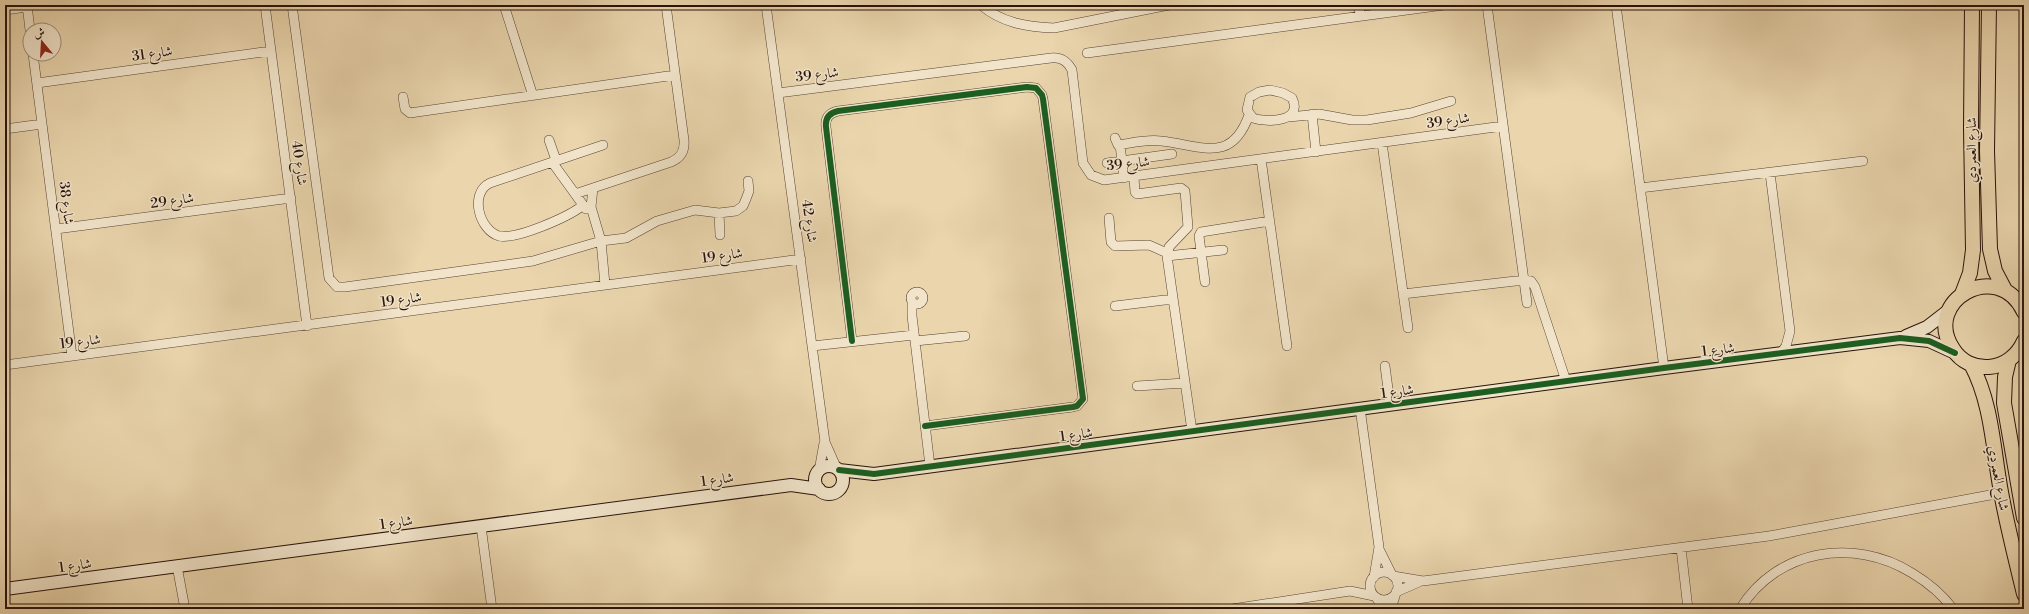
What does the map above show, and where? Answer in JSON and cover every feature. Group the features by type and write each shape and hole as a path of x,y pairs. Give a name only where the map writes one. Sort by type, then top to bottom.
{"main road":[{"name":"شارع العمردي","path":"1962,294 1970,273 1973,250 1971,128 1972,5"},
{"name":"شارع العمردي","path":"1989,5 1987,151 1990,249 1995,271 2015,296 2024,312"},
{"path":"2015,296 1996,287 1978,286 1962,294 1949,310 1946,321 1946,332 1949,344 1955,353 1972,364 1991,367 2009,360 2016,354 2024,341"},
{"name":"شارع العمردي","path":"2009,360 2004,381 2004,403 2024,518"},
{"name":"شارع العمردي","path":"1972,364 1986,401 2001,493 2024,594"}],"street":[{"name":"شارع 40","path":"265,5 307,326"},
{"path":"292,5 328,274 334,285 345,287 533,261 601,241 626,238 657,221 695,210 719,213 736,212 742,208 749,191 748,181"},
{"path":"504,5 533,96"},
{"path":"574,194 671,162 681,156 685,146 666,5"},
{"name":"شارع 42","path":"766,5 825,442 838,470"},
{"path":"981,5 998,17 1016,24 1054,28 1169,5"},
{"path":"1359,5 1360,16"},
{"path":"1087,53 1444,5"},
{"path":"1487,5 1527,303"},
{"path":"1616,5 1664,368"},
{"path":"5,10 27,6 29,22"},
{"name":"شارع 31","path":"37,83 271,51"},
{"name":"شارع 39","path":"778,93 1051,58 1061,59 1069,65 1072,70 1083,164 1091,175 1104,180 1503,126"},
{"name":"شارع 38","path":"34,62 72,356"},
{"path":"403,97 405,109 410,113 675,75"},
{"path":"852,341 826,127 827,118 830,114 838,111 1027,87 1036,88 1042,95 1043,99 1083,399 1077,406 1073,407 925,426"},
{"path":"1124,178 1117,141 1155,140 1205,148 1226,145 1241,134 1249,114 1248,101 1252,95 1259,92 1277,91 1292,98 1301,107 1312,114"},
{"path":"1289,116 1294,109 1292,98"},
{"path":"1249,114 1257,120 1269,121 1289,116 1312,114 1328,114 1352,120 1367,120 1411,113 1452,101"},
{"path":"1312,114 1316,152"},
{"path":"5,129 42,124"},
{"path":"549,140 554,161 582,206 592,212"},
{"path":"1382,143 1408,328"},
{"path":"582,206 563,219 511,236 494,234 486,226 478,201 481,190 485,185 603,145"},
{"path":"1106,163 1172,154"},
{"path":"1261,159 1287,346"},
{"path":"1640,188 1863,162"},
{"path":"1770,173 1790,331 1788,342 1781,353"},
{"path":"1134,177 1135,192 1137,194 1181,188 1185,191 1188,226 1169,247 1167,254 1192,431"},
{"path":"593,188 592,212 601,241 606,285"},
{"name":"شارع 29","path":"56,229 291,198"},
{"path":"719,213 720,235"},
{"path":"1109,218 1111,242 1115,246 1149,245 1167,254 1223,250"},
{"path":"1205,282 1200,234 1202,230 1270,221"},
{"name":"شارع 19","path":"5,365 307,326 801,259"},
{"path":"1403,294 1524,280 1531,281 1535,287 1566,381"},
{"path":"1115,306 1173,299"},
{"path":"912,303 914,338 930,466"},
{"name":"شارع 1","path":"1900,338 1927,327 1949,310"},
{"path":"812,346 852,341 965,336"},
{"name":"شارع 1","path":"842,486 874,474 930,466 1390,404 1900,338 1929,341 1955,353"},
{"path":"1384,366 1390,404"},
{"path":"1137,386 1185,383"},
{"path":"1360,408 1379,547 1392,576 1398,585 1391,609"},
{"name":"شارع 42","path":"818,472 825,442"},
{"path":"829,466 838,470 844,480 842,486 833,494 823,493 816,483 818,472 829,466"},
{"name":"شارع 1","path":"838,470 874,474"},
{"name":"شارع 1","path":"791,485 818,472"},
{"name":"شارع 1","path":"5,589 791,485 819,489"},
{"path":"1350,591 1380,573 1423,581 1681,548 1814,529 2001,493"},
{"path":"481,526 492,609"},
{"path":"1379,547 1370,587 1383,609"},
{"path":"1681,548 1688,609"},
{"path":"1740,609 1757,586 1785,566 1817,554 1852,552 1868,554 1901,566 1932,587 1953,609"},
{"path":"177,566 185,609"},
{"path":"1232,609 1350,591 1386,600 1396,593 1423,581"}],"cycle path":[{"path":"852,341 826,127 828,116 838,111 1027,87 1036,88 1042,95 1043,99 1083,399 1077,406 1073,407 925,426"},
{"path":"839,470 874,474 1664,368 1900,338 1929,341 1955,353"}]}
